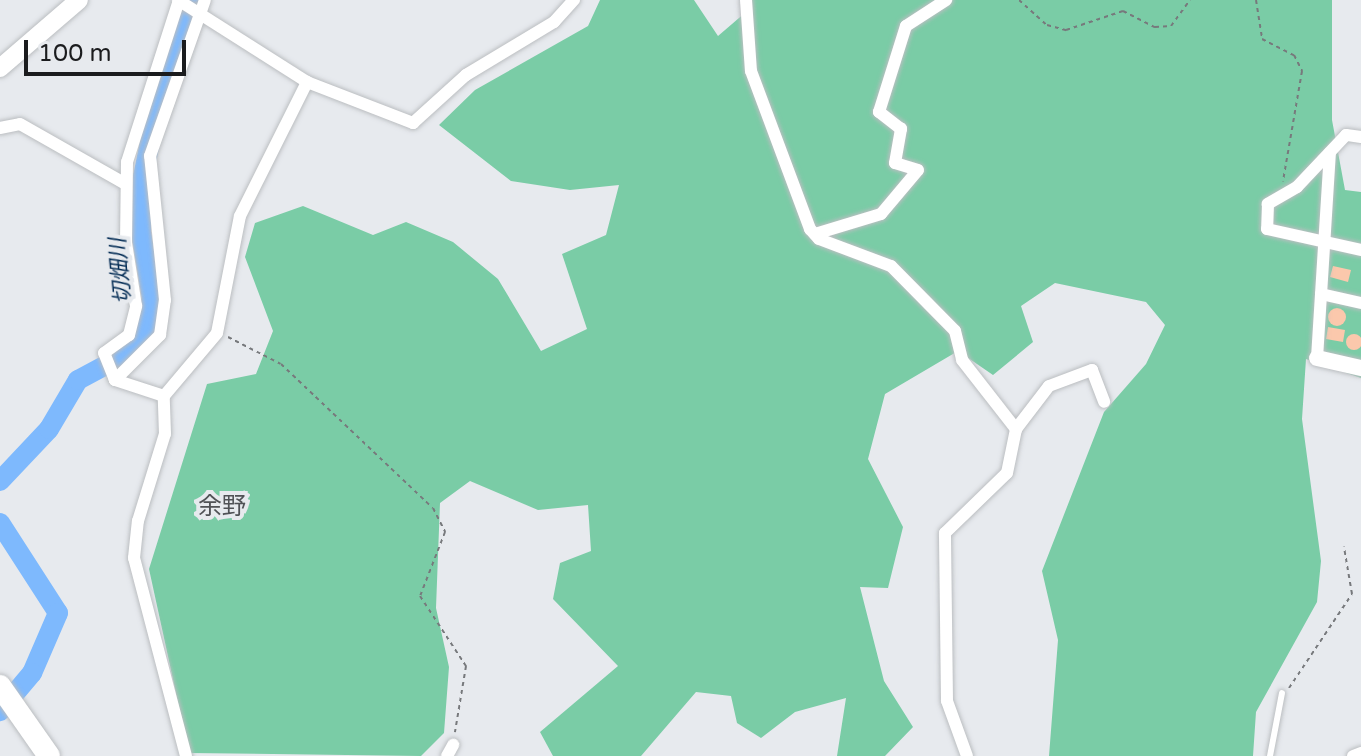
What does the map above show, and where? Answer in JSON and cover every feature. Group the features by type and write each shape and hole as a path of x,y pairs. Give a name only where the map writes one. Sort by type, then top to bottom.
{"highway":[{"path":"7,692 49,756"}],"main road":[{"path":"0,68 79,0"}],"street":[{"path":"164,396 115,380 104,353 129,335 136,306 124,183 150,76 178,0 195,17 307,82 413,123 466,75 554,22 574,0"},
{"path":"115,380 160,335 165,300 150,156 195,17 205,0"},
{"path":"746,0 751,71 815,234 891,266 955,331 962,360 1016,429"},
{"path":"815,234 881,214 918,170 895,163 901,129 879,112 906,26 946,0"},
{"path":"186,756 134,558 149,470 165,434 164,396 217,333 240,216 307,82"},
{"path":"0,128 20,124 124,183"},
{"path":"1361,137 1346,135 1286,193 1268,204 1267,229 1361,250"},
{"path":"1330,152 1317,358 1361,368"},
{"path":"1321,294 1361,303"},
{"path":"967,756 947,701 945,533 1007,473 1016,429 1049,386 1083,369 1097,377 1104,402"},
{"path":"1353,756 1361,753"}],"lane":[{"path":"1270,756 1282,693"}],"path":[{"path":"1019,0 1047,25 1066,30 1123,11 1155,27 1171,26 1190,0"},
{"path":"1256,0 1262,39 1294,55 1304,82 1280,171 1286,193"},
{"path":"217,333 281,364 433,508 445,532 420,596 466,666 450,751"},
{"path":"1282,693 1298,682 1352,594 1344,547"}],"green space":[{"path":"600,0 694,0 718,36 746,12 743,0 1332,0 1332,120 1345,190 1361,192 1361,378 1306,359 1302,419 1321,561 1317,602 1256,712 1253,756 1049,756 1058,640 1042,571 1104,412 1146,364 1165,325 1146,302 1055,283 1021,306 1033,342 993,375 958,351 885,394 868,459 903,527 888,588 860,587 884,681 913,727 885,756 837,756 846,698 795,712 761,738 737,723 731,696 696,692 641,756 553,756 540,732 618,666 553,599 560,563 591,551 588,505 538,510 470,481 440,503 436,608 449,667 444,733 421,756 189,753 149,569 207,384 256,374 273,331 245,257 255,223 303,206 373,235 406,222 453,242 498,279 541,351 587,329 562,254 606,235 619,185 570,190 511,181 439,125 475,90 588,26"}],"building":[{"path":"1333,266 1351,270 1348,282 1330,277"},
{"path":"1337,308 1346,317 1337,326 1328,317"},
{"path":"1328,327 1345,330 1343,342 1326,339"},
{"path":"1354,334 1362,342 1354,350 1346,342"}],"waterway":[{"name":"切畑川","path":"0,481 49,429 78,380 134,350 144,336 152,299 141,232 143,177 156,112 196,0"},
{"name":"切畑川","path":"0,523 58,613 32,673 0,711"}],"district":[{"name":"余野","path":"222,507"}]}
